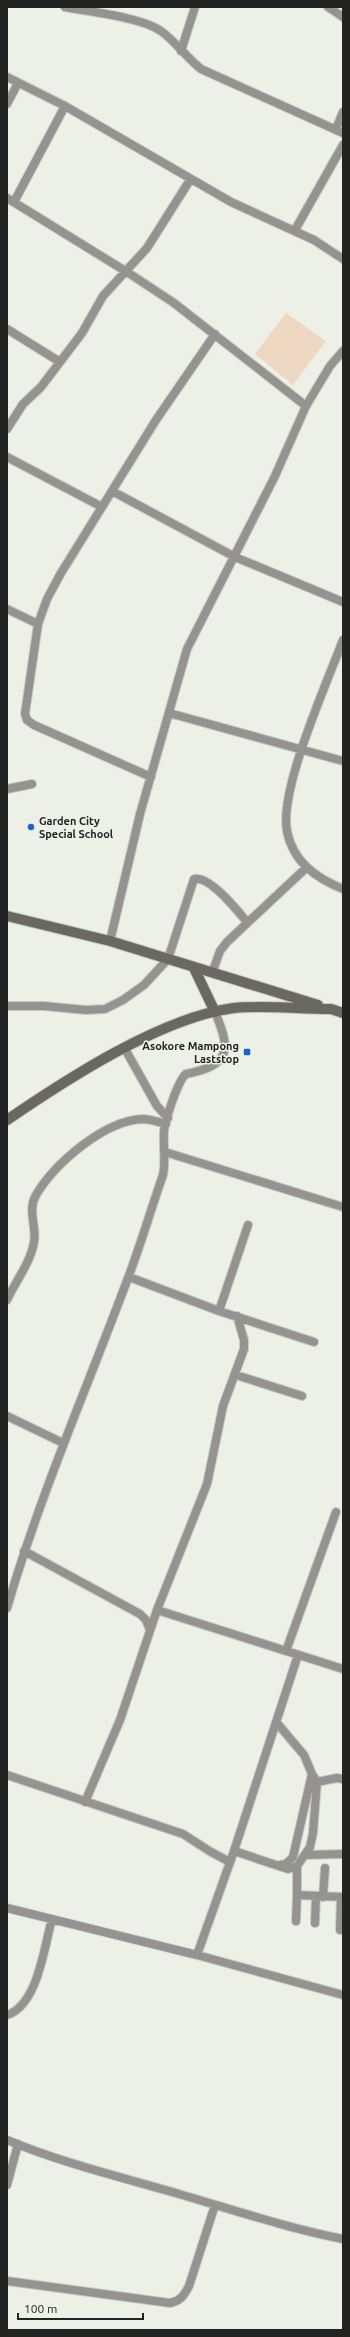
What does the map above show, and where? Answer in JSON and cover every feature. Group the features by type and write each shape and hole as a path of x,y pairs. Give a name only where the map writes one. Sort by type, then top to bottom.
{"street":[{"path":"65,7 141,22 159,30 187,58 201,69 339,131 343,112"},
{"path":"181,51 195,7"},
{"path":"328,7 343,17"},
{"path":"7,77 65,106 190,180 231,202 295,230 343,259"},
{"path":"7,104 18,83"},
{"path":"65,106 10,200 127,272 215,334 272,381 306,406"},
{"path":"295,230 343,145"},
{"path":"7,429 23,404 41,387 82,333 103,296 127,272 147,248 190,180"},
{"path":"7,329 60,362"},
{"path":"151,777 34,725 27,720 25,714 38,624 47,599 61,573 183,378 215,334"},
{"path":"110,940 140,814 187,649 275,476 306,406 330,366 343,351"},
{"path":"7,457 102,507"},
{"path":"112,491 235,557 343,602"},
{"path":"7,609 38,624"},
{"path":"343,640 303,748 287,802 288,831 297,855 306,868 324,882 343,889"},
{"path":"168,713 303,748 343,761"},
{"path":"7,789 32,784"},
{"path":"212,973 220,951 227,942 306,868"},
{"path":"7,1006 44,1006 86,1010 105,1009 123,1000 144,985 168,959 194,879 205,879 233,905 247,922"},
{"path":"7,916 110,940 194,968 343,1013"},
{"path":"7,1608 24,1551 64,1443 129,1277 163,1175 165,1152 164,1141 167,1121 183,1076 215,1065 222,1058 226,1048 224,1035 215,1012 194,968"},
{"path":"7,1120 41,1097 125,1049 185,1020 215,1012 254,1007 331,1009"},
{"path":"125,1049 167,1121"},
{"path":"7,1300 32,1250 35,1234 32,1216 36,1195 61,1163 82,1146 129,1121 144,1119 167,1121"},
{"path":"165,1152 343,1207"},
{"path":"219,1311 248,1225"},
{"path":"129,1277 219,1311 314,1342"},
{"path":"85,1802 120,1720 157,1610 207,1484 223,1406 236,1375 244,1345 237,1316"},
{"path":"236,1375 302,1396"},
{"path":"7,1416 64,1443"},
{"path":"286,1651 336,1512"},
{"path":"24,1551 140,1614 146,1620 150,1630"},
{"path":"157,1610 298,1656 343,1669"},
{"path":"197,1955 277,1724 298,1656"},
{"path":"277,1724 304,1755 317,1782 293,1857 286,1864 280,1865"},
{"path":"234,1851 280,1865 288,1869 297,1866 305,1855 312,1840 310,1805 312,1774"},
{"path":"7,1775 183,1834 230,1862"},
{"path":"317,1782 338,1778 343,1779"},
{"path":"305,1855 343,1854"},
{"path":"296,1921 297,1866"},
{"path":"315,1923 324,1868"},
{"path":"297,1895 342,1897 340,1930"},
{"path":"7,1908 197,1955 343,1995"},
{"path":"7,2015 17,2011 32,1992 52,1919"},
{"path":"7,2140 78,2165 298,2230 343,2239"},
{"path":"7,2185 18,2144"},
{"path":"7,2281 147,2300 170,2302 177,2301 184,2296 189,2286 215,2205"}],"shaded area":[{"path":"286,313 326,341 293,385 255,354"}],"place":[{"name":"Garden City Special School","path":"31,827"},
{"name":"Asokore Mampong Laststop","path":"247,1052"}]}
